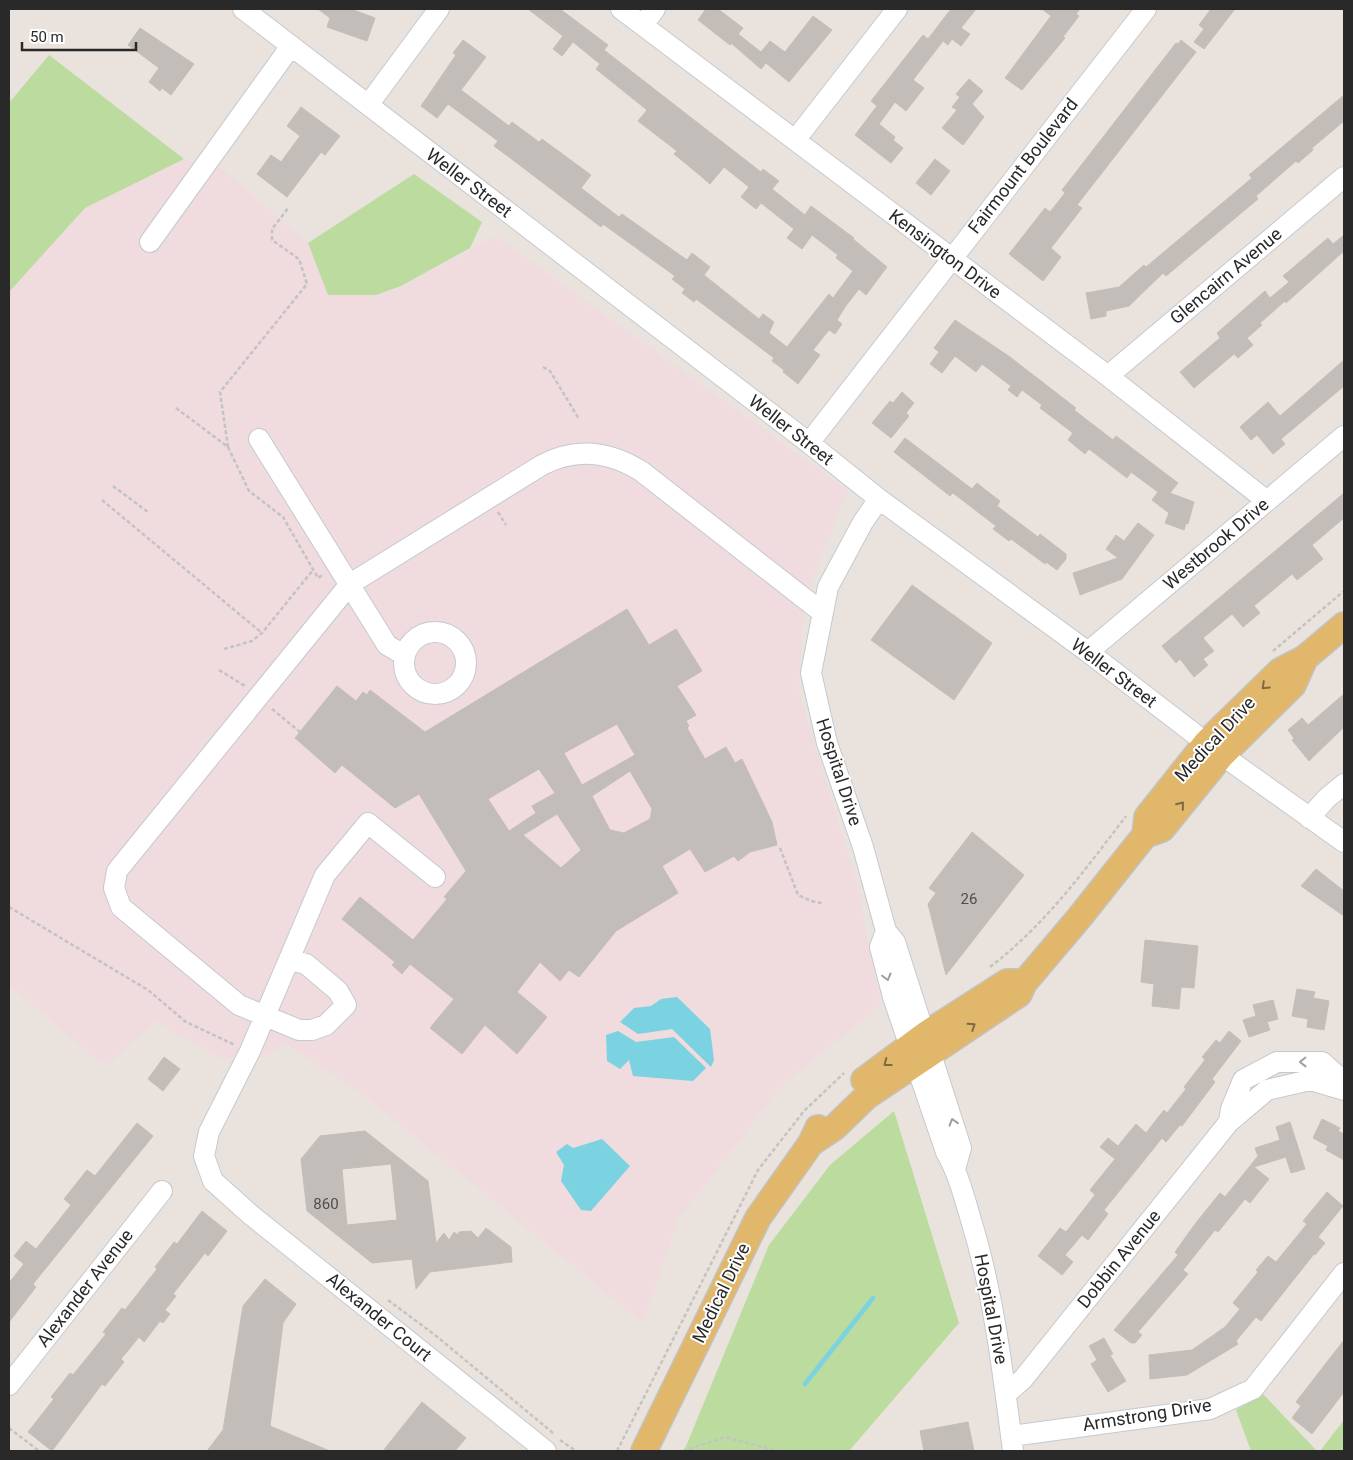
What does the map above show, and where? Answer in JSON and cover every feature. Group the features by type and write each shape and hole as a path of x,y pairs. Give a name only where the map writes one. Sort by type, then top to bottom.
{"main road":[{"name":"Medical Drive","path":"644,1451 758,1218 811,1143 835,1127 867,1096 921,1050 1019,994 1024,983 1079,918 1144,835 1162,829 1214,749 1292,685 1305,658 1344,625"}],"street":[{"name":"Weller Street","path":"243,9 809,443 879,499 1088,652 1214,749 1344,842"},
{"path":"368,105 439,9"},
{"name":"Kensington Drive","path":"621,9 796,139 951,259 1108,376 1267,501"},
{"path":"643,25 655,9"},
{"path":"796,139 897,9"},
{"name":"Fairmount Boulevard","path":"809,443 1146,9"},
{"path":"150,242 290,46"},
{"name":"Glencairn Avenue","path":"1108,376 1344,177"},
{"name":"Westbrook Drive","path":"1088,652 1344,436"},
{"path":"259,439 387,645 404,655"},
{"path":"290,960 306,964 338,991 346,1005 326,1025 312,1030 299,1030 239,1005 121,907 114,888 117,871 350,584 542,465 563,455 592,453 624,460 641,471 823,612"},
{"name":"Hospital Drive","path":"879,499 863,522 828,587 811,673 827,743 863,847 886,930 896,942 946,1152 955,1169 984,1263 1006,1394 1012,1444"},
{"path":"1309,818 1322,802 1344,784"},
{"path":"250,1051 325,875 368,823 435,878"},
{"name":"Alexander Court","path":"250,1051 209,1132 204,1156 213,1181 251,1215 546,1451"},
{"name":"Dobbin Avenue","path":"1229,1122 1231,1109 1243,1080 1277,1062 1322,1062 1344,1082"},
{"name":"Dobbin Avenue","path":"1006,1394 1023,1379 1229,1122 1267,1090 1310,1080 1344,1090"},
{"name":"Alexander Avenue","path":"9,1385 162,1192"},
{"name":"Armstrong Drive","path":"1012,1444 1210,1408 1252,1389 1344,1273"}],"path":[{"path":"288,207 272,229 272,240 299,259 308,284 220,392 228,447 249,492 282,517 318,578 325,573"},
{"path":"543,367 550,371 579,419"},
{"path":"176,408 228,447"},
{"path":"113,486 148,512"},
{"path":"102,500 262,633"},
{"path":"496,509 506,525"},
{"path":"224,649 252,641 262,633 313,570"},
{"path":"780,848 798,895 811,902 822,904"},
{"path":"9,907 148,990 186,1022 250,1051"},
{"path":"9,1428 39,1451"},
{"path":"683,1451 726,1437 777,1451"}],"shaded area":[{"path":"184,159 222,169 308,243 328,295 376,295 401,287 496,236 848,491 816,568 802,625 799,692 856,881 881,1005 782,1085 678,1220 643,1323 365,1096 286,1044 263,1057 221,1059 155,1021 106,1067 9,985 9,292 85,208"}],"green space":[{"path":"49,55 184,159 85,208 9,292 9,103"},
{"path":"414,174 482,222 470,248 401,286 376,295 328,295 308,243"},
{"path":"894,1111 959,1323 849,1451 684,1451 769,1245 830,1165"},
{"path":"1263,1394 1317,1451 1251,1451 1236,1410"},
{"path":"1344,1420 1344,1451 1320,1451"}],"water":[{"path":"677,997 710,1029 714,1060 711,1067 672,1029 638,1034 620,1022 634,1008 651,1006 661,999"},
{"path":"618,1031 636,1042 674,1037 706,1068 693,1081 633,1076 629,1060 620,1069 607,1061 606,1035"},
{"path":"602,1139 630,1166 591,1211 581,1210 561,1181 564,1165 556,1152 567,1144 573,1148"}],"building":[{"path":"318,9 351,9 375,18 367,41 327,27 330,18"},
{"path":"528,9 560,9 608,45 604,50 761,172 763,169 779,181 772,189 805,215 811,206 854,238 887,267 866,295 859,289 845,307 837,320 842,324 835,334 829,330 813,350 820,355 798,384 772,361 774,358 696,299 694,302 682,293 685,289 672,279 675,276 603,224 601,227 494,146 498,141 448,104 437,118 421,106 456,55 453,53 463,40 486,57 461,90 509,126 512,122 539,142 542,139 591,175 581,188 619,217 622,214 687,260 692,253 710,267 704,275 759,319 763,314 774,322 769,333 787,347 829,294 833,298 853,271 836,258 838,255 812,235 802,249 787,238 794,229 761,203 756,209 741,197 749,187 724,167 710,184 674,154 677,151 638,121 647,110 596,69 600,64 573,42 562,56 553,49 563,36"},
{"path":"706,9 718,9 743,28 738,34 761,52 770,41 785,52 813,16 832,30 789,82 766,63 761,69 731,43 730,45 698,20"},
{"path":"951,9 976,9 961,28 970,34 961,46 952,39 948,45 943,41 913,80 924,88 906,111 895,102 879,124 895,137 893,140 903,148 891,163 855,135 877,106 871,101 923,35 928,39"},
{"path":"1042,9 1080,9 1076,14 1079,16 1063,37 1065,38 1022,90 1005,78 1051,16"},
{"path":"1211,9 1235,9 1204,49 1194,42 1204,29 1199,25"},
{"path":"140,28 194,64 171,95 162,88 160,91 149,82 159,68 128,45"},
{"path":"1181,40 1196,52 1077,205 1082,208 1051,248 1061,257 1043,281 1009,254 1045,208 1050,212 1065,193 1062,190 1176,43 1178,44"},
{"path":"969,79 983,91 972,104 984,117 963,145 942,128 957,110 952,107 960,97 956,94"},
{"path":"1344,95 1344,121 1312,148 1313,150 1298,163 1296,161 1256,196 1258,199 1166,276 1163,273 1129,306 1106,311 1106,316 1091,319 1086,293 1119,287 1144,265 1146,267 1252,178 1249,175"},
{"path":"301,107 340,136 325,155 321,152 287,197 257,174 271,155 281,162 300,136 287,126"},
{"path":"935,159 950,171 931,195 916,183"},
{"path":"1344,235 1344,251 1286,303 1285,301 1260,323 1262,325 1247,338 1253,345 1238,358 1234,354 1194,388 1180,372 1220,338 1217,333 1265,291 1270,298 1289,282 1283,276 1328,238 1333,244"},
{"path":"955,320 1010,357 1076,408 1074,410 1113,440 1116,436 1178,483 1170,493 1194,502 1188,524 1186,523 1184,530 1165,523 1169,513 1152,500 1158,492 1131,472 1127,478 1089,449 1085,454 1068,440 1073,433 1040,408 1042,405 1022,390 1017,397 1008,390 1011,386 982,364 976,372 955,356 942,373 930,364 939,352 934,348"},
{"path":"1344,360 1344,386 1281,439 1285,444 1273,454 1257,435 1251,440 1240,427 1268,402 1280,416"},
{"path":"902,392 914,403 906,413 909,416 891,438 872,423 890,401 893,403"},
{"path":"905,438 972,489 977,483 1000,501 997,506 1038,537 1040,534 1066,554 1066,559 1057,570 993,529 996,526 953,493 950,496 894,452"},
{"path":"1344,493 1344,518 1312,545 1323,559 1297,580 1292,574 1254,606 1260,613 1243,627 1232,614 1203,638 1214,651 1203,659 1208,665 1194,677 1180,659 1176,663 1162,646"},
{"path":"1138,523 1154,535 1122,579 1080,595 1073,573 1118,558 1106,549 1116,535 1124,541"},
{"path":"912,585 992,643 954,700 871,640"},
{"path":"627,609 649,645 676,629 702,671 677,686 696,715 686,721 689,726 687,728 705,759 726,747 735,763 742,759 772,822 777,845 750,852 738,861 734,856 705,872 690,849 662,866 678,893 616,931 579,977 569,970 560,981 540,962 517,992 547,1017 517,1054 485,1025 462,1054 430,1028 454,999 410,964 402,974 392,965 395,962 342,919 360,897 413,940 447,899 444,897 466,871 419,794 395,808 342,765 335,773 295,738 337,686 356,701 363,692 367,695 370,690 425,732","holes":["617,724 635,755 582,785 564,753","539,769 555,793 532,806 536,813 509,831 488,799","630,771 652,809 650,819 624,833 610,830 592,796","557,814 581,850 561,868 523,835"]},
{"path":"1344,694 1344,727 1309,761 1292,740 1294,738 1288,730 1302,718 1308,725"},
{"path":"972,832 1024,875 946,975 928,904 936,893 929,888"},
{"path":"1316,869 1344,891 1344,916 1301,886"},
{"path":"1145,940 1198,946 1194,988 1181,987 1179,1009 1152,1006 1154,984 1141,982"},
{"path":"1297,989 1315,992 1313,998 1329,1001 1324,1030 1307,1027 1308,1019 1292,1016"},
{"path":"1273,1000 1278,1019 1267,1022 1270,1030 1249,1037 1243,1020 1256,1016 1253,1005"},
{"path":"1229,1031 1241,1041 1212,1079 1215,1082 1182,1126 1180,1125 1166,1142 1162,1138 1104,1210 1108,1214 1088,1240 1082,1235 1065,1255 1073,1262 1062,1275 1038,1256 1060,1228 1066,1232 1095,1195 1090,1190 1115,1159 1100,1147 1108,1138 1118,1146 1136,1124 1146,1133 1164,1110 1167,1113 1186,1089 1184,1087 1205,1060 1202,1057 1216,1040 1220,1043"},
{"path":"164,1057 180,1069 163,1091 148,1079"},
{"path":"1322,1119 1340,1128 1338,1131 1344,1134 1344,1160 1326,1150 1328,1146 1313,1138"},
{"path":"1290,1122 1305,1169 1291,1173 1286,1157 1254,1167 1269,1179 1250,1203 1245,1199 1218,1232 1215,1230 1183,1270 1188,1274 1138,1332 1142,1335 1135,1343 1131,1343 1114,1330 1178,1255 1175,1252 1220,1193 1225,1197 1258,1156 1255,1148 1280,1140 1276,1127"},
{"path":"137,1123 153,1136 33,1284 36,1287 9,1322 9,1283 24,1264 14,1256 26,1241 36,1249 71,1205 64,1199 87,1170 95,1176"},
{"path":"365,1131 428,1181 436,1243 444,1233 449,1240 454,1232 458,1235 459,1232 471,1231 478,1238 486,1228 511,1247 512,1262 430,1272 416,1289 412,1259 372,1263 307,1211 301,1159 320,1136","holes":["391,1164 397,1220 347,1225 342,1169"]},
{"path":"1327,1192 1343,1206 1318,1237 1325,1243 1314,1254 1261,1321 1256,1317 1236,1341 1238,1344 1187,1375 1150,1379 1149,1355 1192,1350 1225,1327 1240,1309 1233,1303 1258,1272 1256,1270 1268,1256 1276,1262 1307,1224 1303,1221"},
{"path":"202,1211 227,1231 208,1256 205,1253 173,1294 176,1296 165,1310 170,1314 163,1323 160,1321 144,1342 139,1337 121,1359 124,1362 105,1386 102,1384 52,1451 28,1432 54,1399 51,1397 70,1373 73,1375 106,1334 103,1332 122,1308 125,1310 157,1269 155,1267 174,1242 177,1244"},
{"path":"265,1279 296,1304 283,1323 270,1426 330,1451 207,1451 223,1430 243,1306"},
{"path":"1104,1338 1113,1354 1110,1355 1126,1381 1108,1392 1091,1364 1097,1360 1089,1346"},
{"path":"1344,1340 1344,1392 1312,1434 1292,1418 1301,1406 1296,1402"},
{"path":"422,1402 466,1438 455,1451 383,1451"},
{"path":"968,1422 974,1451 924,1451 920,1431"}],"waterway":[{"path":"805,1384 873,1298"}]}
